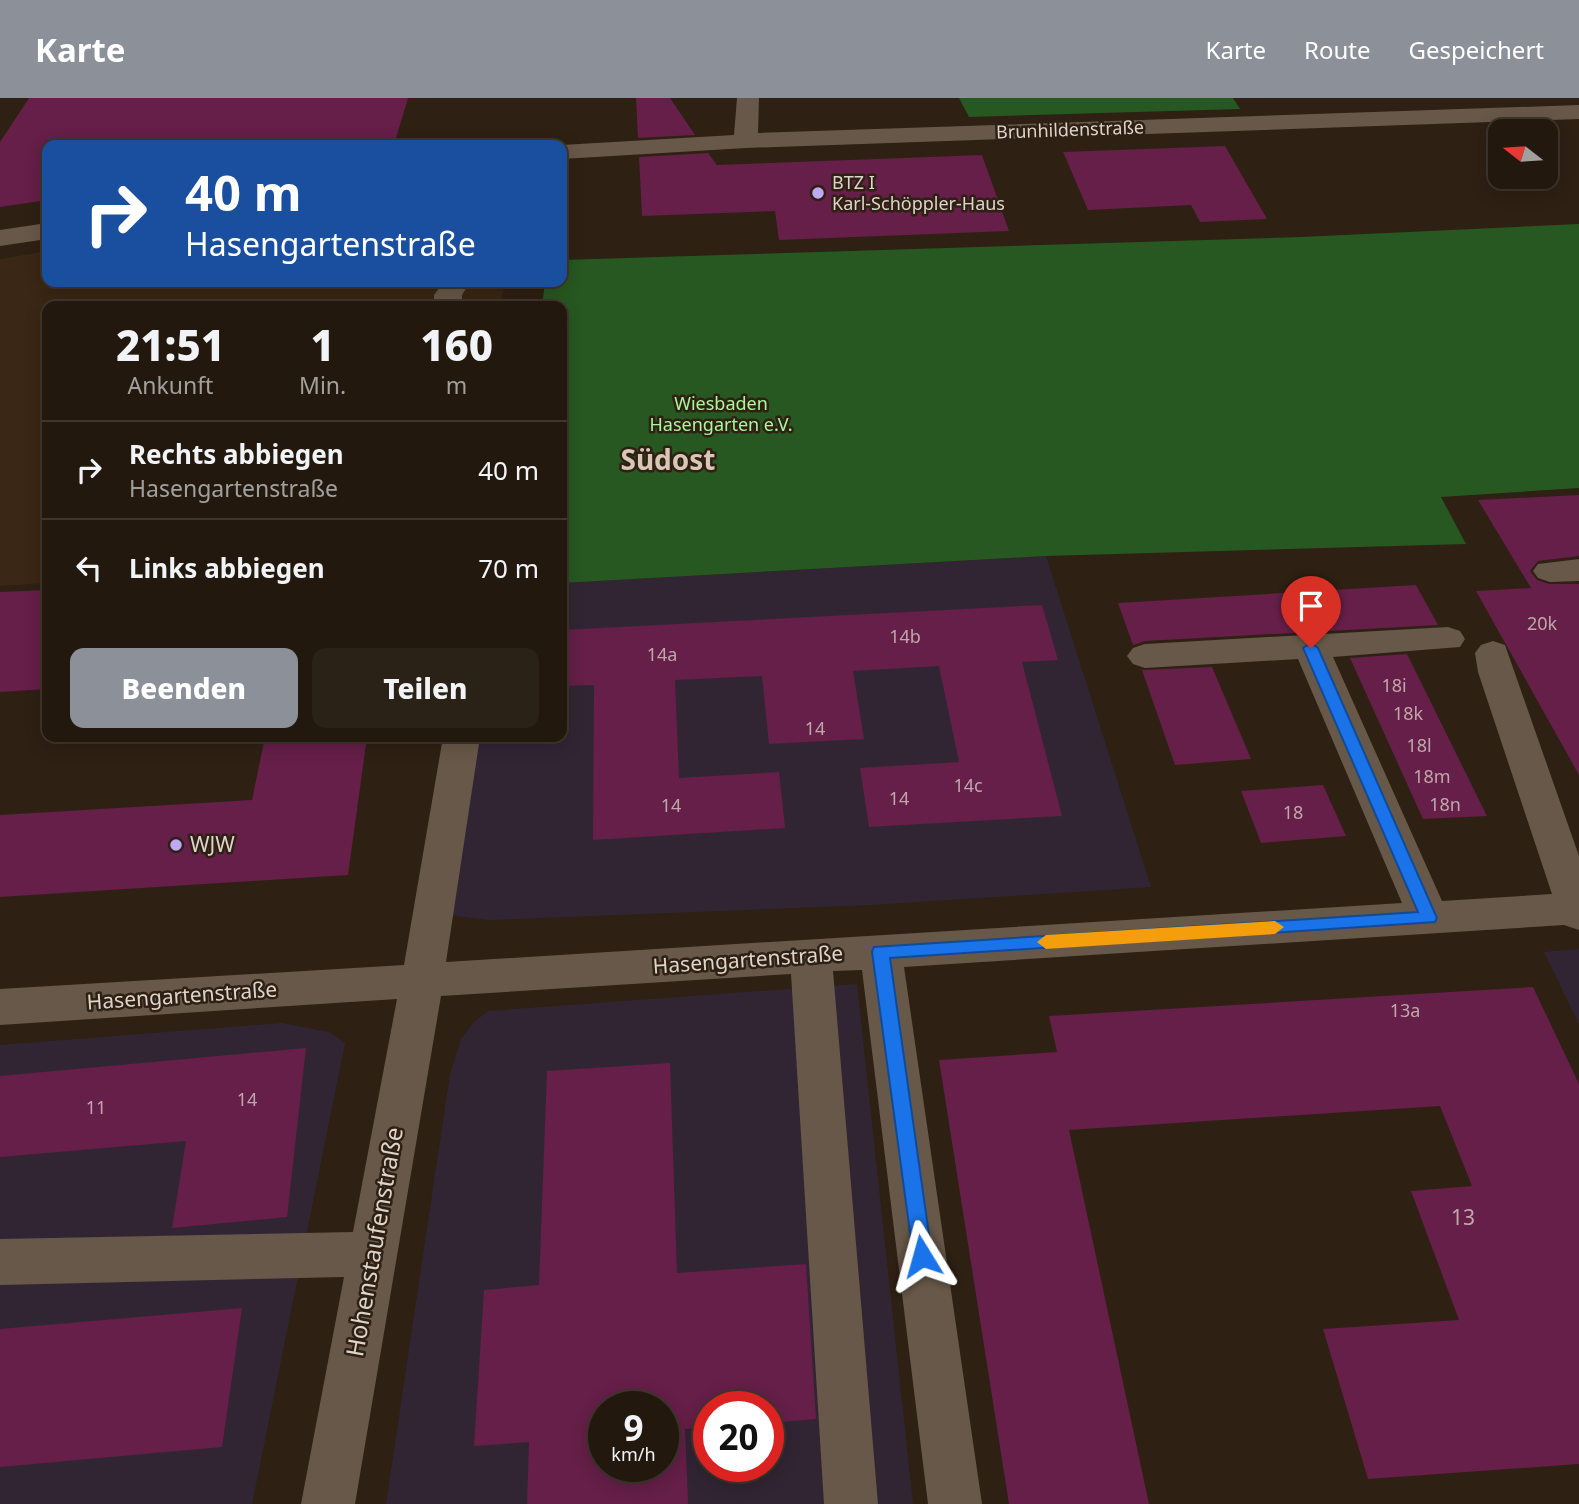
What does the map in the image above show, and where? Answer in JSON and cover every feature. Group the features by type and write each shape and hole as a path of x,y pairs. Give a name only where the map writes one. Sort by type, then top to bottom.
{"street":[{"path":"746,141 748,98"},
{"name":"Brunhildenstraße","path":"567,152 746,141 1579,112"},
{"path":"0,238 42,231"},
{"path":"1145,656 1448,639"},
{"path":"1311,648 1429,918"},
{"path":"1493,653 1496,672 1578,910"},
{"name":"Hohenstaufenstraße","path":"328,1504 422,981 460,742"},
{"name":"Hasengartenstraße","path":"0,1007 1578,910"},
{"path":"881,952 955,1504"},
{"path":"811,956 851,1504"},
{"path":"0,1262 372,1254"}],"shaded area":[{"path":"42,252 42,287 503,287 502,301 42,301 42,583 0,586 0,259"},
{"path":"1046,556 1151,887 871,905 488,920 449,915 473,742 567,742 567,583"},
{"path":"1579,949 1579,1024 1544,952"},
{"path":"857,984 913,1504 386,1504 450,1074 461,1039 474,1022 488,1011"},
{"path":"282,1023 329,1032 345,1043 252,1504 0,1504 0,1045"}],"green space":[{"path":"959,98 1233,98 1240,109 969,117"},
{"name":"Wiesbaden Hasengarten e.V.","path":"1579,224 1579,488 1441,497 1466,544 1046,556 567,583 567,301 543,301 544,287 567,287 567,260 1301,237"}],"building":[{"path":"29,98 408,98 395,140 42,140 42,201 0,207 0,142"},
{"path":"636,98 670,98 695,135 638,138"},
{"path":"1225,146 1267,219 1200,222 1191,205 1088,210 1063,152"},
{"name":"BTZ I Karl-Schöppler-Haus","path":"708,153 717,165 982,155 1009,231 779,240 775,211 642,216 639,157"},
{"path":"1579,495 1579,556 1538,561 1530,571 1537,580 1549,584 1579,584 1579,775 1476,591 1531,588 1478,500"},
{"path":"1416,585 1438,625 1145,641 1133,645 1118,603"},
{"path":"42,590 42,689 0,692 0,592"},
{"path":"1042,605 1058,660 1022,662 1062,816 869,827 860,768 959,762 939,666 853,671 864,739 769,744 762,676 675,680 679,778 779,772 785,828 593,840 594,685 567,686 567,630"},
{"path":"1407,654 1487,816 1423,819 1350,658"},
{"path":"1212,667 1251,759 1175,765 1142,670"},
{"name":"WJW","path":"264,742 366,742 348,875 0,897 0,815 252,800"},
{"path":"1323,785 1346,836 1261,843 1241,791"},
{"path":"1533,987 1579,1084 1579,1464 1368,1479 1323,1329 1459,1320 1411,1191 1472,1186 1440,1106 1069,1130 1149,1504 1009,1504 939,1060 1057,1052 1049,1016"},
{"path":"306,1048 287,1217 172,1228 186,1141 0,1157 0,1076"},
{"path":"670,1063 677,1273 806,1264 816,1419 784,1422 784,1391 693,1391 693,1428 685,1429 688,1504 527,1504 529,1442 474,1446 484,1290 539,1285 547,1071"},
{"path":"242,1308 222,1447 0,1467 0,1329"}],"slow traffic":[{"path":"1046,942 1275,927"}],"place":[{"name":"BTZ I Karl-Schöppler-Haus","path":"818,193"},
{"name":"WJW","path":"176,845"}],"district":[{"name":"Südost","path":"668,460"}],"route":[{"path":"922,1256 881,952 1429,918 1311,648"}]}
